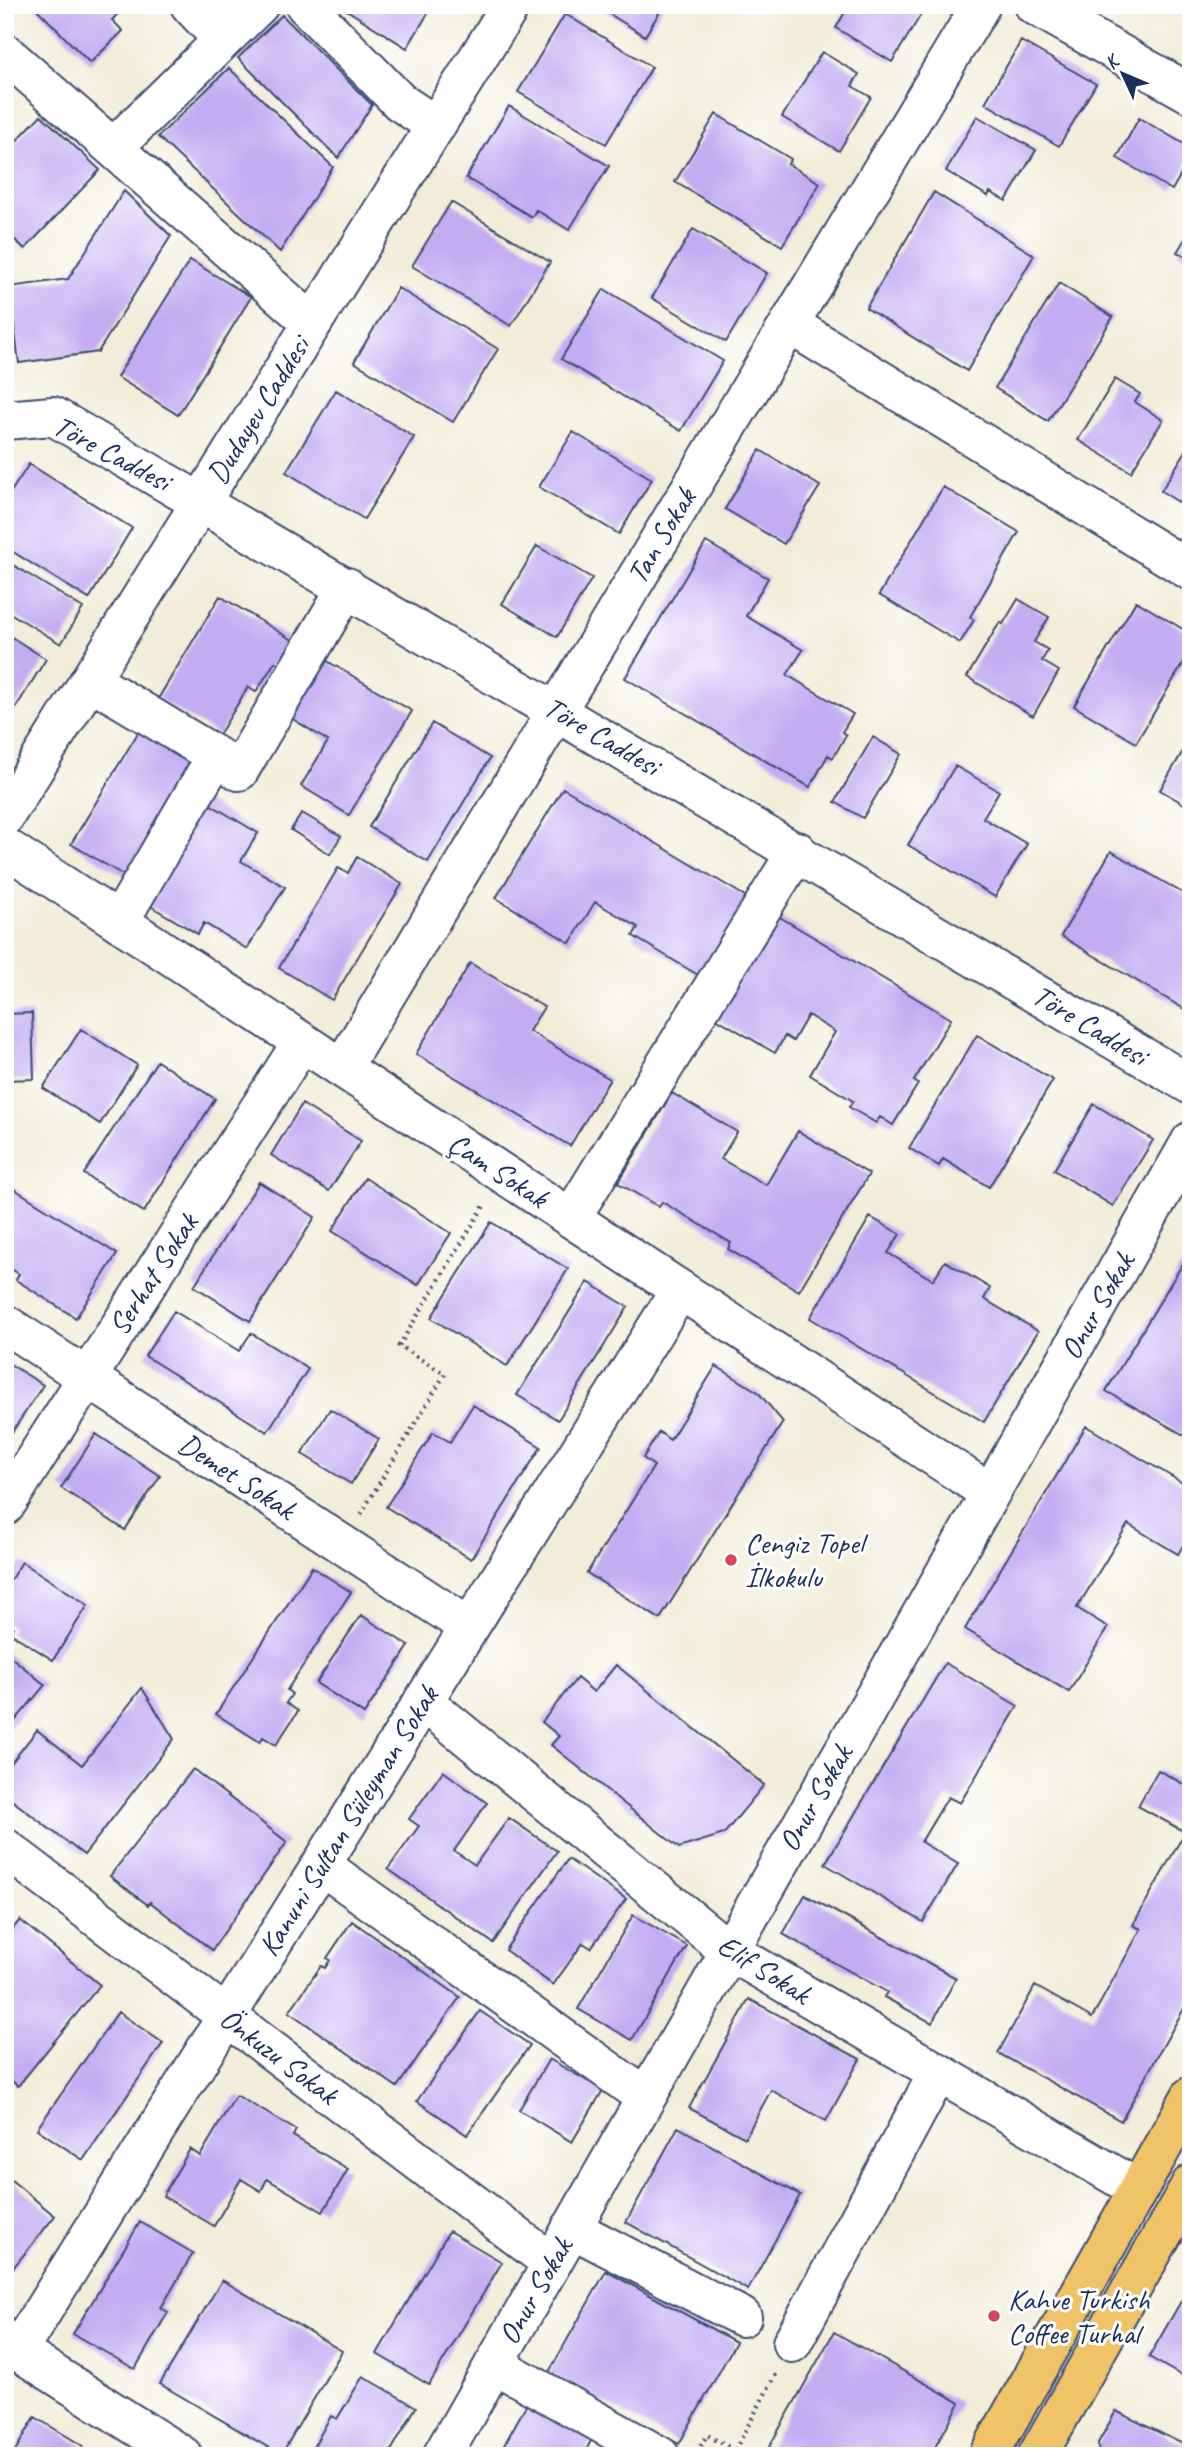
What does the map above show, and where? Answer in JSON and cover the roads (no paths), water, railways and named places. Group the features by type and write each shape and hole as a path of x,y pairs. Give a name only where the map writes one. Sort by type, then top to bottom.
{"highway":[{"path":"988,2456 1191,2096"},
{"path":"1037,2456 1191,2184"}],"street":[{"path":"190,5 223,40"},
{"path":"113,148 259,5"},
{"path":"305,5 400,102 436,126"},
{"name":"Dudayev Caddesi","path":"5,816 511,5"},
{"name":"Tan Sokak","path":"342,1068 981,5"},
{"path":"1034,5 1191,94"},
{"path":"5,53 312,323"},
{"path":"789,324 1191,571"},
{"name":"Töre Caddesi","path":"5,419 53,416 1191,1085"},
{"path":"90,680 239,771 347,587"},
{"path":"119,922 216,757"},
{"name":"Çam Sokak","path":"5,848 990,1493"},
{"path":"572,1218 797,851"},
{"name":"Serhat Sokak","path":"5,1506 302,1042"},
{"name":"Onur Sokak","path":"442,2456 1191,1141"},
{"name":"Kanuni Sultan Süleyman Sokak","path":"11,2348 227,2016 680,1290"},
{"name":"Demet Sokak","path":"5,1324 469,1628"},
{"name":"Elif Sokak","path":"423,1701 728,1950 1138,2189"},
{"name":"Önkuzu Sokak","path":"5,1848 552,2263"},
{"path":"321,1865 645,2097"},
{"path":"792,2343 938,2073"},
{"path":"571,2228 742,2317"},
{"path":"11,2348 183,2456"},
{"path":"494,2364 660,2456"}],"place":[{"name":"Cengiz Topel İlkokulu","path":"731,1560"},
{"name":"Kahve Turkish Coffee Turhal","path":"994,2316"}]}
